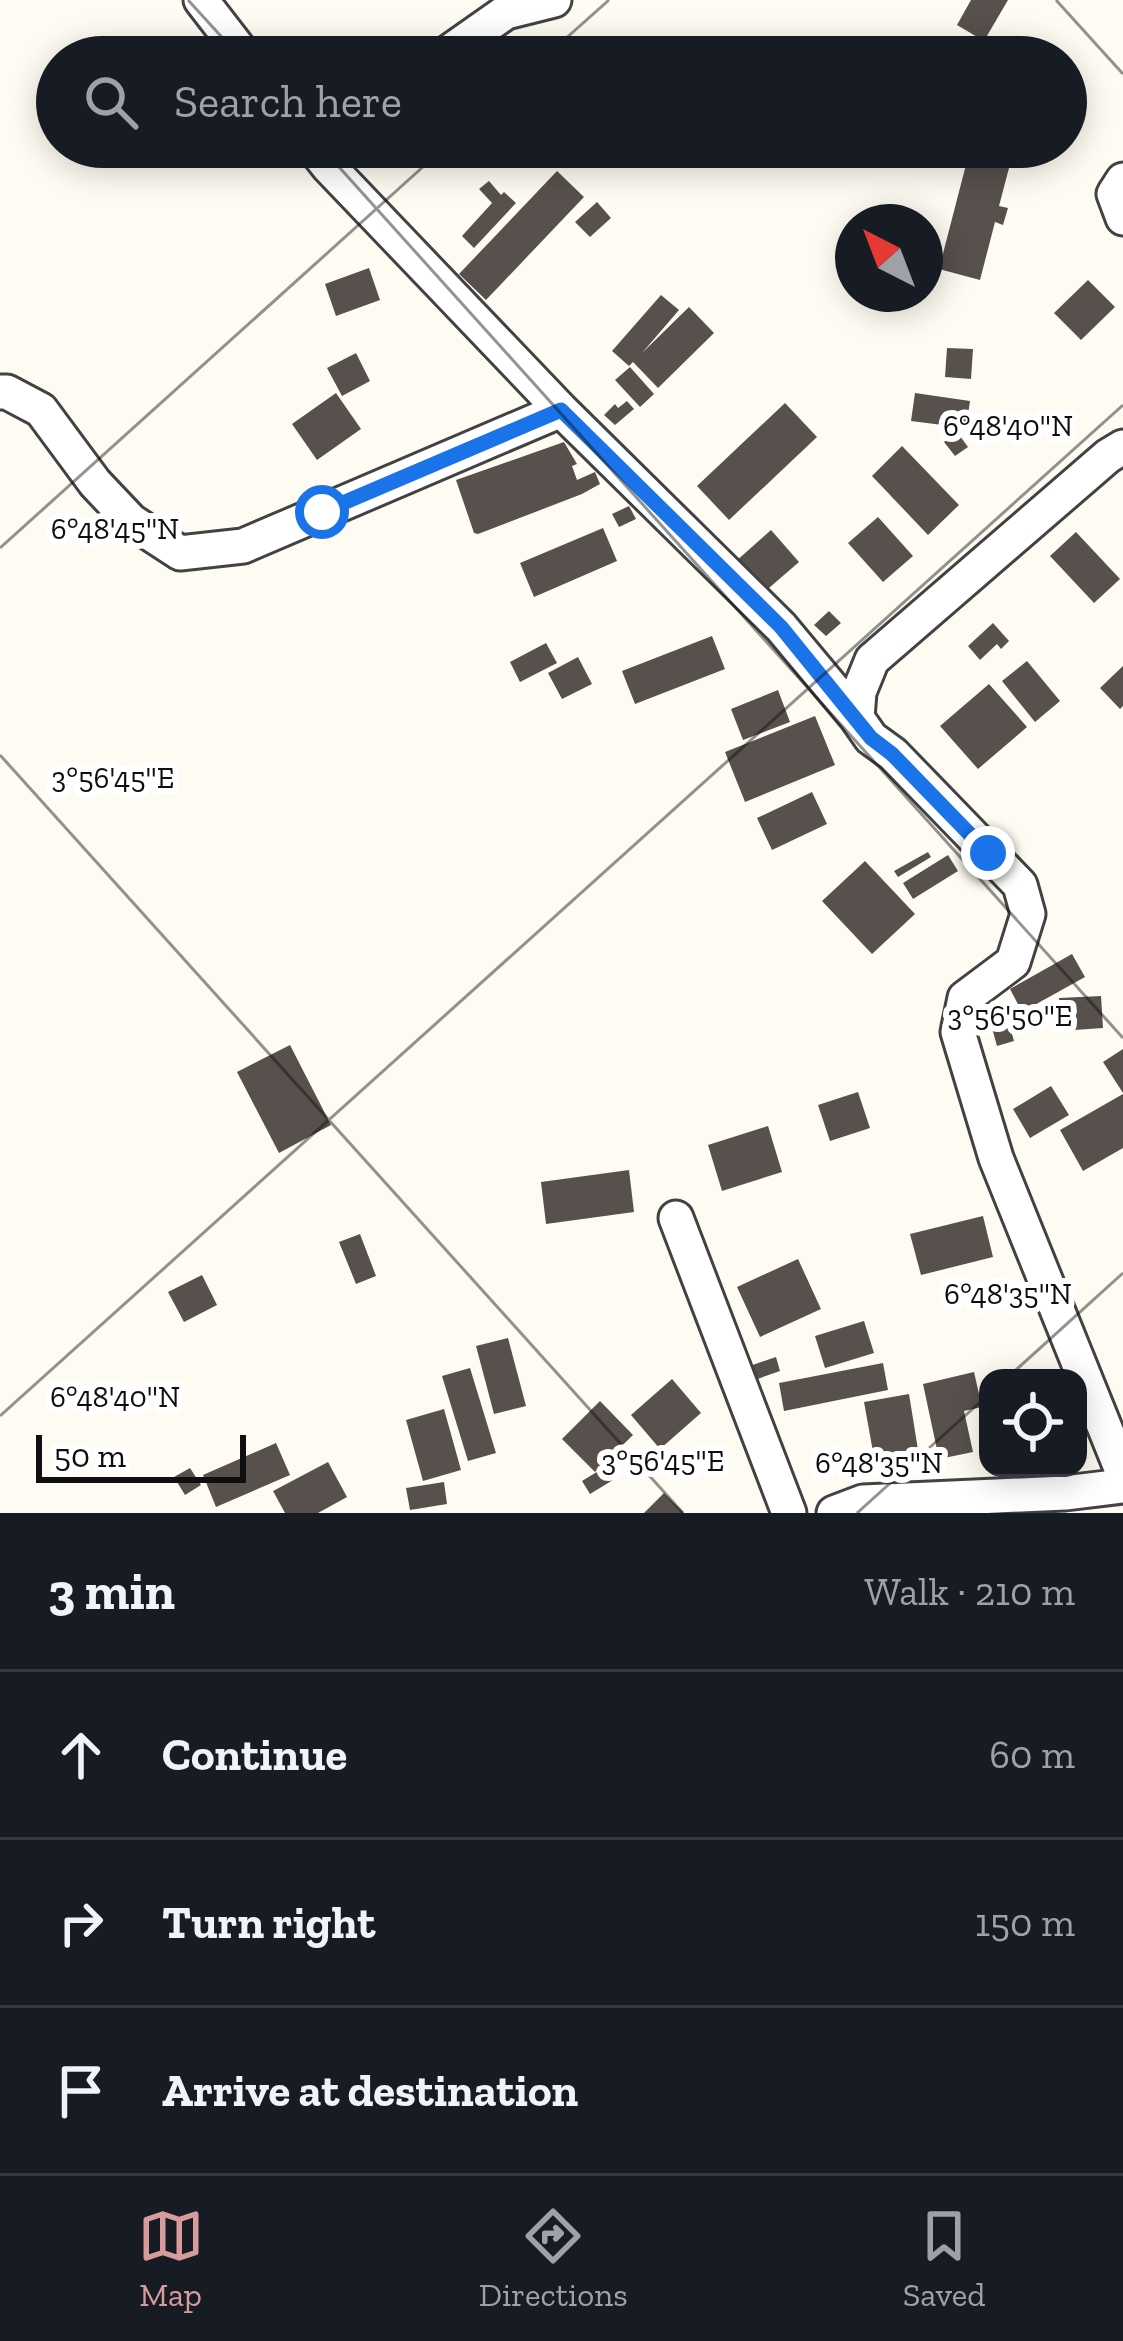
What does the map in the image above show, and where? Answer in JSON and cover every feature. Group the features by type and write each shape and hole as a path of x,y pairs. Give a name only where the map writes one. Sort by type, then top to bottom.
{"street":[{"path":"202,0 229,36"},
{"path":"472,36 506,12 554,0"},
{"path":"342,168 561,410 781,627 871,738 1020,885 1028,914 1013,962 965,998 958,1032 996,1158 1123,1473"},
{"path":"1123,180 1114,194 1123,218"},
{"path":"0,392 41,410 95,484 131,520 179,553 243,546 561,410"},
{"path":"856,718 859,692 872,660 1123,447"},
{"path":"676,1218 788,1513"},
{"path":"854,1509 1123,1486"}],"building":[{"path":"971,0 1008,0 987,36 976,36 957,25"},
{"path":"965,168 1009,168 999,206 1008,208 1003,225 995,222 980,280 943,270"},
{"path":"557,171 584,197 486,300 459,274"},
{"path":"489,181 516,203 474,248 462,236 492,203 479,189"},
{"path":"597,202 611,218 590,237 575,222"},
{"path":"369,268 380,300 336,316 325,284"},
{"path":"1088,280 1115,307 1081,340 1054,313"},
{"path":"661,295 679,310 642,353 689,307 714,333 658,388 633,362 629,366 612,351"},
{"path":"947,348 973,349 971,379 945,377"},
{"path":"356,353 370,381 342,396 327,368"},
{"path":"630,367 654,394 640,407 615,380"},
{"path":"336,393 361,429 317,460 292,424"},
{"path":"915,393 970,401 966,428 911,421"},
{"path":"627,401 634,409 615,425 604,415 615,404 618,408"},
{"path":"785,403 817,437 729,520 697,486"},
{"path":"957,432 968,447 955,456 944,442"},
{"path":"564,442 577,464 572,466 577,480 595,472 600,484 474,533 456,480"},
{"path":"902,446 959,505 928,535 872,476"},
{"path":"629,506 636,519 619,527 612,514"},
{"path":"878,517 913,556 883,582 848,543"},
{"path":"603,528 617,561 534,597 520,563"},
{"path":"771,530 799,562 762,594 735,562"},
{"path":"1076,532 1120,579 1094,603 1050,556"},
{"path":"829,611 841,623 826,636 814,625"},
{"path":"993,623 1009,641 1001,649 997,644 980,660 968,646"},
{"path":"712,636 725,669 635,704 622,671"},
{"path":"546,643 557,663 520,682 510,662"},
{"path":"578,657 592,684 562,699 548,673"},
{"path":"1027,661 1060,701 1035,722 1002,681"},
{"path":"1123,666 1123,706 1120,709 1100,688"},
{"path":"989,684 1027,727 978,769 940,726"},
{"path":"778,690 790,722 743,740 731,709"},
{"path":"815,716 835,765 745,802 725,752"},
{"path":"812,792 827,824 772,850 757,818"},
{"path":"928,852 931,857 898,877 894,871"},
{"path":"948,855 958,871 913,899 903,883"},
{"path":"865,861 915,914 872,954 822,901"},
{"path":"1072,954 1085,977 1022,1012 1010,989"},
{"path":"1101,996 1103,1028 1060,1031 1059,998"},
{"path":"1009,1023 1014,1041 997,1046 992,1028"},
{"path":"290,1045 331,1125 279,1153 237,1072"},
{"path":"1123,1049 1123,1093 1103,1062"},
{"path":"1051,1086 1069,1115 1030,1138 1013,1109"},
{"path":"858,1092 870,1128 830,1141 818,1105"},
{"path":"1123,1094 1123,1148 1083,1171 1060,1130"},
{"path":"768,1126 782,1172 722,1191 708,1145"},
{"path":"629,1170 634,1212 546,1224 541,1182"},
{"path":"983,1216 993,1257 921,1275 910,1234"},
{"path":"360,1234 376,1276 356,1284 339,1242"},
{"path":"798,1259 821,1309 760,1337 737,1287"},
{"path":"202,1275 217,1305 184,1322 168,1292"},
{"path":"864,1321 874,1353 825,1368 815,1336"},
{"path":"508,1338 526,1406 494,1414 476,1346"},
{"path":"776,1357 780,1371 746,1383 741,1369"},
{"path":"883,1363 888,1390 784,1411 779,1383"},
{"path":"470,1368 496,1453 468,1461 442,1376"},
{"path":"974,1372 979,1408 964,1411 973,1452 939,1459 923,1384"},
{"path":"672,1379 701,1413 660,1449 631,1415"},
{"path":"909,1394 919,1456 875,1463 864,1402"},
{"path":"600,1401 633,1435 595,1472 562,1439"},
{"path":"444,1409 461,1470 423,1481 406,1420"},
{"path":"276,1443 290,1475 216,1507 203,1475"},
{"path":"328,1462 347,1497 318,1513 285,1513 273,1491"},
{"path":"605,1467 613,1480 590,1494 582,1481"},
{"path":"190,1468 201,1485 185,1495 174,1477"},
{"path":"444,1482 447,1504 410,1510 406,1488"},
{"path":"664,1493 684,1513 644,1513"}],"route":[{"path":"322,512 561,410 781,627 871,738 988,853"}]}
